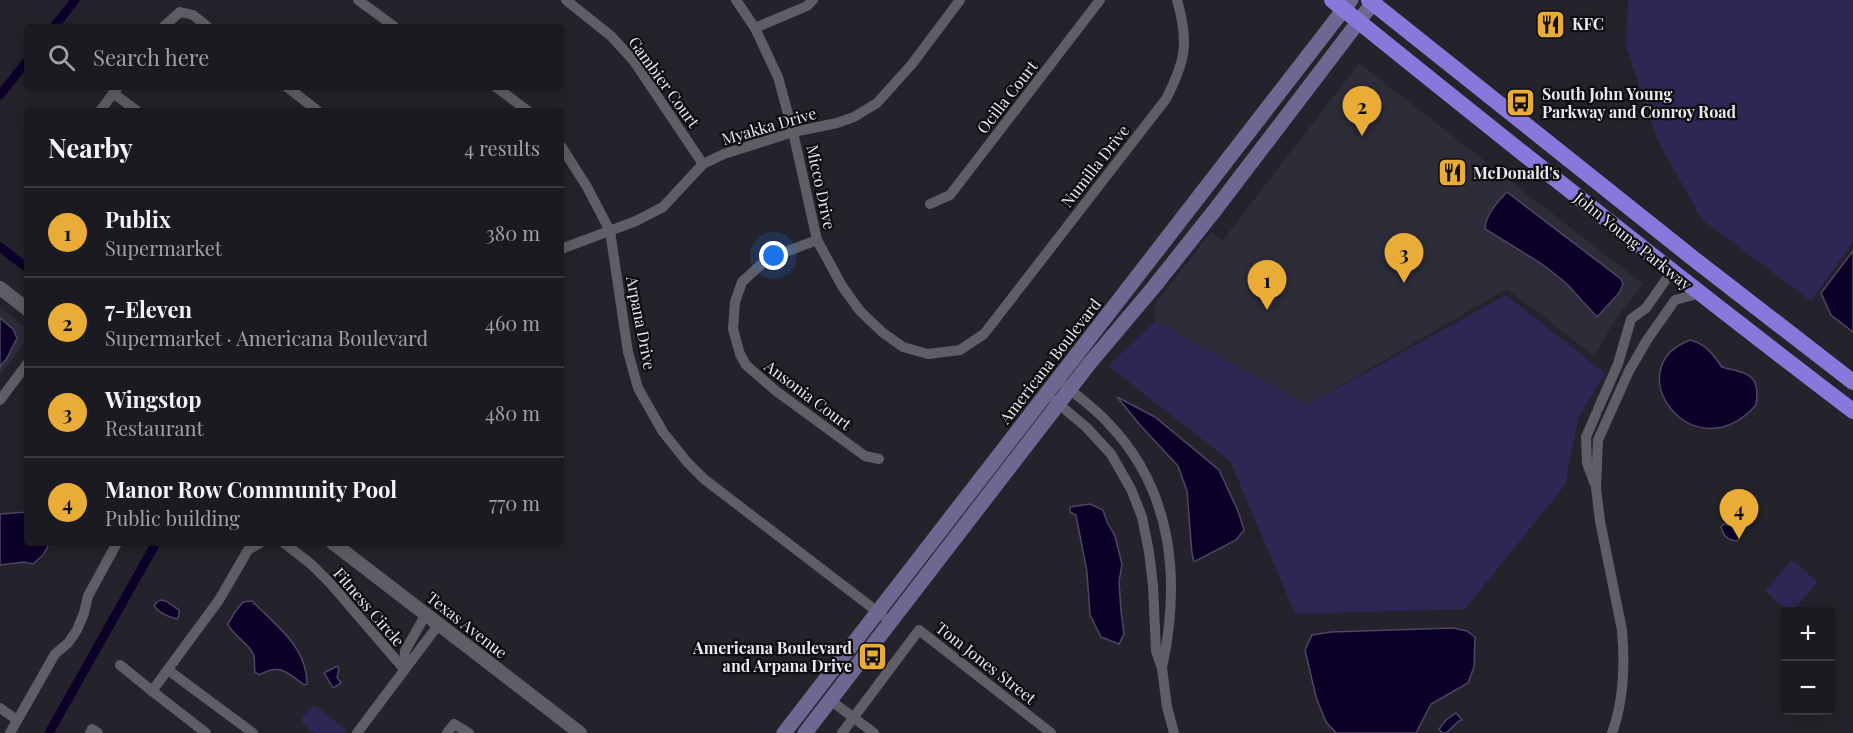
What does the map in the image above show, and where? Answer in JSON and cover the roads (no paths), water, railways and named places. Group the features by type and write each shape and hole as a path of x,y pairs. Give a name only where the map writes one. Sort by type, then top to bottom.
{"highway":[{"name":"John Young Parkway","path":"1373,1 1694,259 1853,382"},
{"name":"John Young Parkway","path":"1342,3 1359,22 1698,294 1853,411"},
{"path":"1639,245 1649,248 1672,262 1694,259"},
{"path":"1672,271 1688,267 1792,347 1821,357"}],"main road":[{"name":"Americana Boulevard","path":"1064,384 1110,339 1153,288 1373,1"},
{"name":"Americana Boulevard","path":"784,733 877,611 1064,384 1138,277 1217,174 1342,3"},
{"path":"1215,210 1212,194 1217,174"},
{"path":"1138,277 1153,288"},
{"name":"Americana Boulevard","path":"805,733 891,622 1052,399"}],"street":[{"path":"358,0 391,24"},
{"name":"Gambier Court","path":"566,0 611,36 633,60 703,164"},
{"name":"Micco Drive","path":"736,0 755,27 778,77 817,240 842,286 860,311 882,332 903,347 928,354 960,350 984,334"},
{"path":"755,27 807,6 813,0"},
{"name":"Myakka Drive","path":"564,248 636,221 663,207 703,164 723,154 793,132 837,123 854,117 878,103 912,64 960,0"},
{"name":"Ocilla Court","path":"930,204 950,195 1100,0"},
{"name":"Numilla Drive","path":"984,334 1166,99 1179,74 1184,48 1184,24 1177,0"},
{"path":"166,24 180,12 193,15 204,24"},
{"path":"102,108 116,90 133,108"},
{"path":"291,90 314,108"},
{"path":"500,90 524,108"},
{"name":"Arpana Drive","path":"564,151 587,187 610,231 628,352 638,388 663,432 704,479 891,622"},
{"name":"Ansonia Court","path":"817,240 767,260 742,282 735,302 733,329 740,354 746,365 776,391 865,456 879,459"},
{"path":"1596,488 1587,463 1586,437 1618,364 1631,319 1646,308 1672,271"},
{"path":"0,288 24,307"},
{"path":"1612,733 1620,702 1623,647 1622,630 1600,521 1596,488 1598,440 1629,370 1647,340 1675,300 1698,294"},
{"path":"0,400 24,368"},
{"path":"1064,384 1108,423 1126,444 1141,467 1162,514 1167,532 1171,571 1170,618 1162,668"},
{"path":"1052,399 1086,427 1111,454 1135,498 1142,517 1153,585 1156,651 1162,668 1167,706 1174,733"},
{"path":"10,733 55,654 68,643 77,630 88,596 115,546"},
{"path":"152,691 219,600 248,550 255,546"},
{"name":"Fitness Circle","path":"288,546 330,583 404,669"},
{"name":"Texas Avenue","path":"337,546 580,733"},
{"path":"404,669 405,651 426,614"},
{"path":"357,733 439,624"},
{"name":"Tom Jones Street","path":"842,733 920,630 1051,733"},
{"path":"120,665 206,733"},
{"path":"168,670 253,733"},
{"path":"830,700 874,733"},
{"path":"0,708 17,720"},
{"path":"447,733 454,724 469,733"},
{"path":"90,733 92,729 98,733"}],"waterway":[{"path":"56,24 75,0"},
{"path":"0,95 24,65"},
{"path":"0,247 24,266"},
{"path":"49,733 154,546"}],"place":[{"name":"KFC","path":"1551,24"},
{"name":"South John Young Parkway and Conroy Road","path":"1521,103"},
{"name":"7-Eleven","path":"1362,136"},
{"name":"McDonald's","path":"1452,173"},
{"name":"Wingstop","path":"1404,283"},
{"name":"Publix","path":"1267,310"},
{"name":"Manor Row Community Pool","path":"1739,539"},
{"name":"Americana Boulevard and Arpana Drive","path":"873,657"}]}
